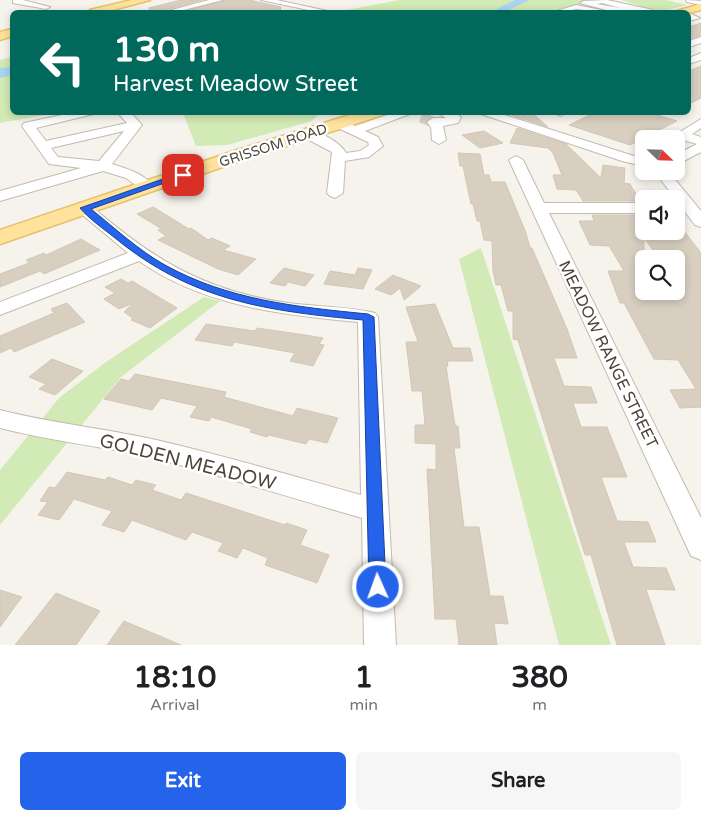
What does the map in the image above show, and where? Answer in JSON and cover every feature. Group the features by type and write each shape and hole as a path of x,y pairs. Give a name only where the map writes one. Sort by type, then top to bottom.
{"main road":[{"path":"102,10 145,0"},
{"path":"688,10 701,7"},
{"name":"GRISSOM ROAD","path":"0,238 308,134 347,127 370,115"}],"street":[{"path":"176,10 219,0"},
{"path":"265,0 318,10"},
{"path":"690,0 701,3"},
{"path":"14,1 46,7"},
{"path":"608,10 584,3 602,1 638,10"},
{"path":"565,10 576,7 592,10"},
{"path":"626,10 632,9"},
{"path":"81,115 28,126 54,161 103,166 130,175 147,187"},
{"path":"126,115 136,125"},
{"path":"347,127 422,118 454,120 455,117 450,115"},
{"path":"490,115 635,160"},
{"path":"422,118 439,140"},
{"path":"685,133 701,124"},
{"path":"42,146 136,125"},
{"path":"0,196 103,166 136,125"},
{"path":"340,158 364,154 376,148 373,140 347,127"},
{"path":"308,134 335,147 339,152 340,158 335,193"},
{"path":"685,138 701,141"},
{"path":"685,157 698,152"},
{"name":"MEADOW RANGE STREET","path":"516,160 701,547"},
{"path":"85,208 140,254 189,282 241,300 297,311 368,317 380,645"},
{"path":"539,208 635,208"},
{"path":"685,210 701,222"},
{"path":"0,309 140,254"},
{"name":"GOLDEN MEADOW","path":"0,419 153,449 375,510"}],"green space":[{"path":"399,0 602,0 554,10 346,10"},
{"path":"622,0 666,0 687,5 668,10 642,9 646,8"},
{"path":"10,57 10,115 44,115 0,123 0,60"},
{"path":"184,115 318,115 312,121 227,145 196,146"},
{"path":"481,248 611,645 559,645 459,259"},
{"path":"204,297 220,301 121,377 0,525 0,470 59,398 106,362"}],"building":[{"path":"181,0 202,0 164,10 150,10 149,8"},
{"path":"225,0 249,0 281,7 280,10 189,10"},
{"path":"701,23 701,35 691,38 691,26"},
{"path":"701,66 701,98 691,103 691,70"},
{"path":"512,115 534,115 548,127"},
{"path":"590,115 657,115 677,121 659,130 635,130 635,142 630,145 569,125"},
{"path":"517,128 566,144 601,178 603,165 625,168 624,183 630,184 635,192 635,201 583,201 576,190 557,189 553,175 562,175 553,153 548,148 510,143"},
{"path":"484,131 503,143 480,148 462,135"},
{"path":"458,153 480,154 484,175 489,175 491,182 505,182 526,233 530,248 532,248 567,329 577,358 554,358 564,386 591,387 597,403 573,403 581,427 607,427 627,477 601,477 617,521 648,522 656,542 624,542 633,567 666,568 675,590 646,589 665,645 617,645 591,555 585,555 518,340 513,339 513,311 508,311 501,285 496,285 493,271 492,241 484,240 480,221 477,221 473,204 471,204 463,166 460,166"},
{"path":"153,207 189,229 191,228 208,240 212,238 230,246 223,250 256,259 238,275 218,269 158,240 166,236 158,230 162,229 137,214"},
{"path":"592,215 635,215 635,240 644,240 644,250 635,250 635,300 685,300 685,250 653,250 646,240 685,240 685,232 701,253 701,407 680,408 670,390 696,389 678,360 654,359 624,303 620,303 608,271 624,271 609,246 590,245 579,221 594,221"},
{"path":"81,239 100,250 44,274 40,271 0,287 0,274 29,263 26,260 44,253 46,255"},
{"path":"284,268 314,275 305,286 288,282 285,286 270,283"},
{"path":"358,268 372,270 363,289 324,284 330,271 355,275"},
{"path":"393,275 421,286 404,300 400,288 391,295 375,289"},
{"path":"121,279 128,283 132,281 177,308 150,328 131,320 133,318 124,312 133,303 119,309 104,299 115,293 105,287"},
{"path":"67,303 85,322 14,352 11,348 0,353 0,336 54,313 51,309"},
{"path":"435,304 453,348 470,348 473,361 447,361 448,366 446,366 455,426 458,426 460,448 454,448 464,527 479,527 490,596 503,596 508,624 494,623 497,645 459,645 456,619 435,619 427,469 436,470 436,444 415,443 415,425 425,425 422,391 412,391 406,342 418,342 406,307"},
{"path":"206,324 255,331 257,328 323,338 319,344 324,345 313,366 290,361 295,353 234,342 232,346 195,340"},
{"path":"52,359 83,371 55,395 39,389 46,384 29,377"},
{"path":"135,374 226,392 224,397 293,416 297,408 338,418 327,443 309,439 306,444 269,435 267,437 250,432 252,429 211,417 209,421 190,417 197,406 161,398 152,410 104,399 121,379 129,381"},
{"path":"67,472 105,480 108,477 132,485 136,480 156,485 152,490 181,500 186,493 285,525 286,523 307,530 300,545 329,555 317,583 265,565 268,558 243,548 237,558 218,551 223,543 192,532 186,540 132,520 124,532 102,525 112,511 74,499 59,520 38,515 48,502 40,501 49,487 55,488"},
{"path":"0,590 22,597 0,627"},
{"path":"56,593 100,611 76,645 15,645"},
{"path":"124,621 181,645 107,645"}],"waterway":[{"path":"502,10 524,0"},
{"path":"0,73 10,71"}],"tunnel":[{"path":"421,117 433,122"}],"route":[{"path":"183,175 85,208 140,254 161,268 214,292 241,300 297,311 368,317 378,587"}]}
